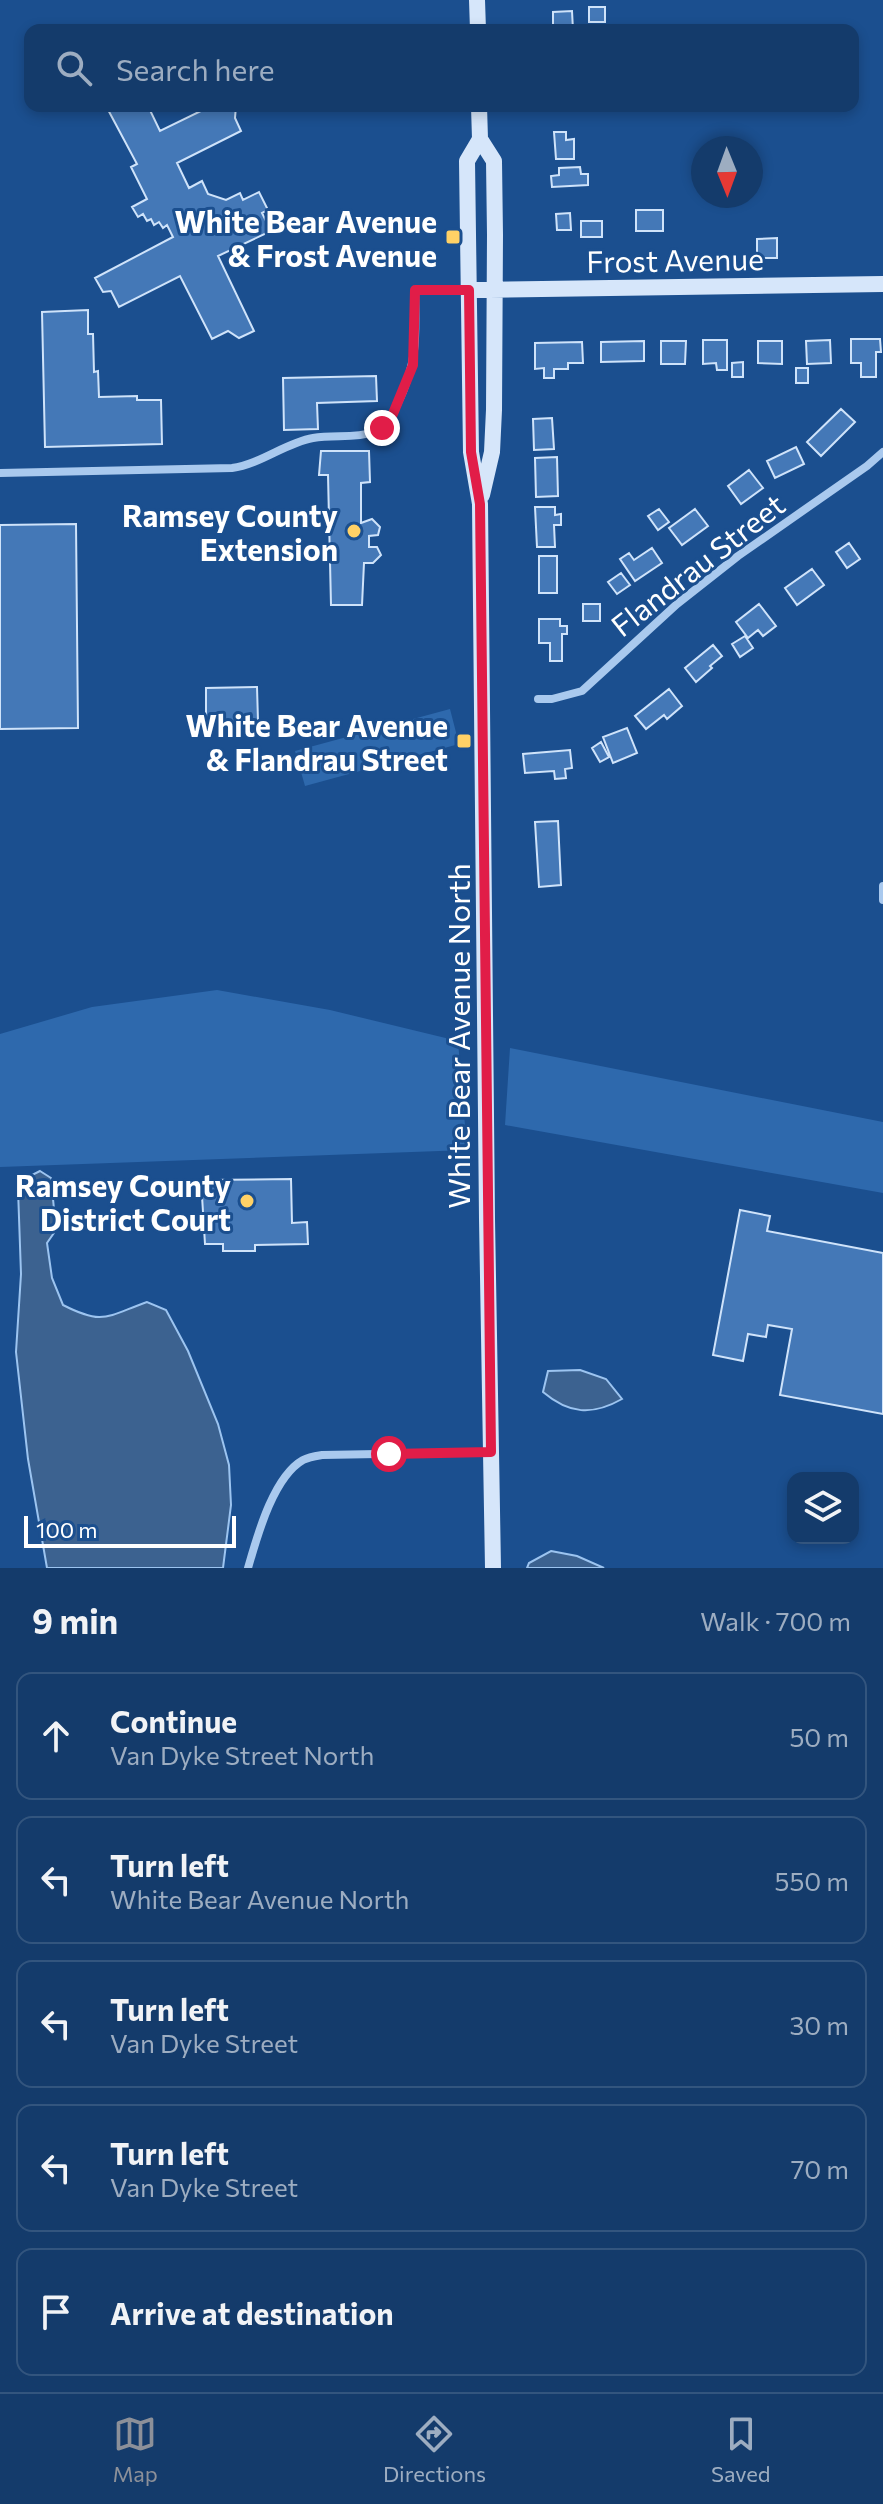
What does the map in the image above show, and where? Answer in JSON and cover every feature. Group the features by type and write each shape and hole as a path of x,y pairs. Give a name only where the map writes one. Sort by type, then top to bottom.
{"main road":[{"path":"477,0 478,24"},
{"name":"White Bear Avenue North","path":"479,112 480,139 494,161 495,289 492,452 480,504"},
{"name":"White Bear Avenue North","path":"480,139 467,161 471,452 480,504 493,1568"},
{"name":"Frost Avenue","path":"469,290 883,284"}],"street":[{"path":"0,473 232,468 312,438 351,437 375,431 390,421 410,378 416,348 415,290 469,290"},
{"name":"Flandrau Street","path":"538,699 552,699 582,691 677,604 738,556 883,452"},
{"path":"883,886 883,900"},
{"path":"248,1568 257,1535 281,1484 302,1461 322,1455 491,1452"}],"shaded area":[{"path":"450,709 459,744 305,786 295,751"},
{"path":"217,990 330,1010 458,1041 467,1150 0,1167 0,1034 92,1007"},
{"path":"510,1048 883,1122 883,1193 505,1125"},
{"path":"40,1171 51,1178 56,1230 47,1243 52,1278 63,1305 88,1315 105,1317 147,1302 166,1310 188,1351 218,1424 229,1465 231,1505 223,1568 47,1568 28,1459 16,1352 21,1274 18,1189 28,1177"},
{"path":"580,1370 606,1379 622,1399 601,1408 581,1410 562,1405 543,1392 548,1371"},
{"path":"551,1551 577,1556 604,1568 527,1568 529,1563"}],"building":[{"path":"589,7 605,7 605,22 589,22"},
{"path":"572,11 573,24 553,24 553,12"},
{"path":"109,112 151,112 160,131 199,112 236,112 241,131 177,163 189,188 202,181 208,194 226,200 240,193 243,200 259,192 268,210 262,213 271,231 218,256 254,331 239,338 228,331 212,339 180,276 119,307 111,291 103,292 95,278 173,237 167,225 163,228 159,222 154,225 143,214 138,217 132,207 147,199 131,167 137,164"},
{"path":"554,132 566,132 566,140 574,139 574,159 556,159"},
{"path":"580,167 581,174 588,174 588,185 552,187 551,176 559,175 559,168"},
{"path":"636,210 663,210 663,231 636,231"},
{"path":"570,213 571,230 557,230 556,214"},
{"path":"581,221 602,221 602,237 581,237"},
{"path":"777,238 777,258 757,258 757,239"},
{"path":"88,310 88,334 93,334 94,372 98,371 99,397 137,396 137,400 161,400 162,444 45,447 42,312"},
{"path":"851,339 880,339 881,352 876,352 876,377 861,377 861,363 851,363"},
{"path":"703,340 727,340 727,370 717,370 716,363 703,364"},
{"path":"830,340 831,363 807,364 806,341"},
{"path":"644,341 644,361 601,362 601,342"},
{"path":"661,341 686,341 685,364 661,364"},
{"path":"758,341 782,341 782,364 758,363"},
{"path":"582,342 583,363 568,363 568,369 554,369 554,378 544,378 544,368 535,369 535,343"},
{"path":"743,362 743,377 732,377 732,363"},
{"path":"796,368 808,368 808,383 796,383"},
{"path":"376,376 377,401 317,403 318,429 284,430 283,378"},
{"path":"841,409 855,422 821,456 807,442"},
{"path":"552,418 554,449 534,450 533,419"},
{"path":"796,447 804,464 775,478 767,461"},
{"name":"Ramsey County Extension","path":"321,451 369,451 370,482 361,483 361,523 372,519 380,527 378,535 369,536 369,547 377,547 381,555 373,563 364,563 362,605 331,605 328,475 319,475"},
{"path":"557,457 558,496 536,497 535,458"},
{"path":"749,470 763,488 741,504 728,486"},
{"path":"535,507 555,507 555,515 561,514 561,525 554,525 555,547 537,547"},
{"path":"659,509 669,522 658,530 648,516"},
{"path":"695,509 708,526 682,545 669,528"},
{"path":"76,524 78,728 0,729 0,525"},
{"path":"849,543 860,559 847,568 836,552"},
{"path":"652,548 662,563 635,581 620,559 629,553 634,560"},
{"path":"539,556 557,556 557,593 539,593"},
{"path":"812,569 824,585 797,605 785,588"},
{"path":"621,573 630,585 617,594 608,582"},
{"path":"583,604 600,604 600,621 583,621"},
{"path":"759,604 776,626 763,636 758,630 748,638 736,622"},
{"path":"539,619 560,619 560,626 567,626 567,634 562,634 562,661 550,661 550,643 539,643"},
{"path":"745,636 753,648 740,657 732,644"},
{"path":"713,645 722,656 696,682 685,668"},
{"path":"257,687 258,721 206,722 206,688"},
{"path":"669,689 682,706 667,719 664,715 646,729 635,716"},
{"path":"627,728 637,753 613,763 603,737"},
{"path":"601,742 609,757 600,762 592,748"},
{"path":"570,750 572,768 565,769 566,778 555,779 554,771 525,773 523,754"},
{"path":"558,821 561,885 539,887 535,822"},
{"name":"Ramsey County District Court","path":"291,1179 292,1223 307,1222 308,1244 255,1245 255,1251 223,1251 223,1244 205,1244 201,1180"},
{"path":"740,1210 770,1216 767,1231 883,1253 883,1414 780,1395 792,1329 768,1325 766,1337 748,1334 743,1361 713,1355"}],"place":[{"name":"White Bear Avenue & Frost Avenue","path":"453,237"},
{"name":"Ramsey County Extension","path":"354,531"},
{"name":"White Bear Avenue & Flandrau Street","path":"464,741"},
{"name":"Ramsey County District Court","path":"247,1201"}],"route":[{"path":"382,428 390,421 410,378 416,348 415,290 469,290 471,452 480,504 491,1452 389,1454"}]}
